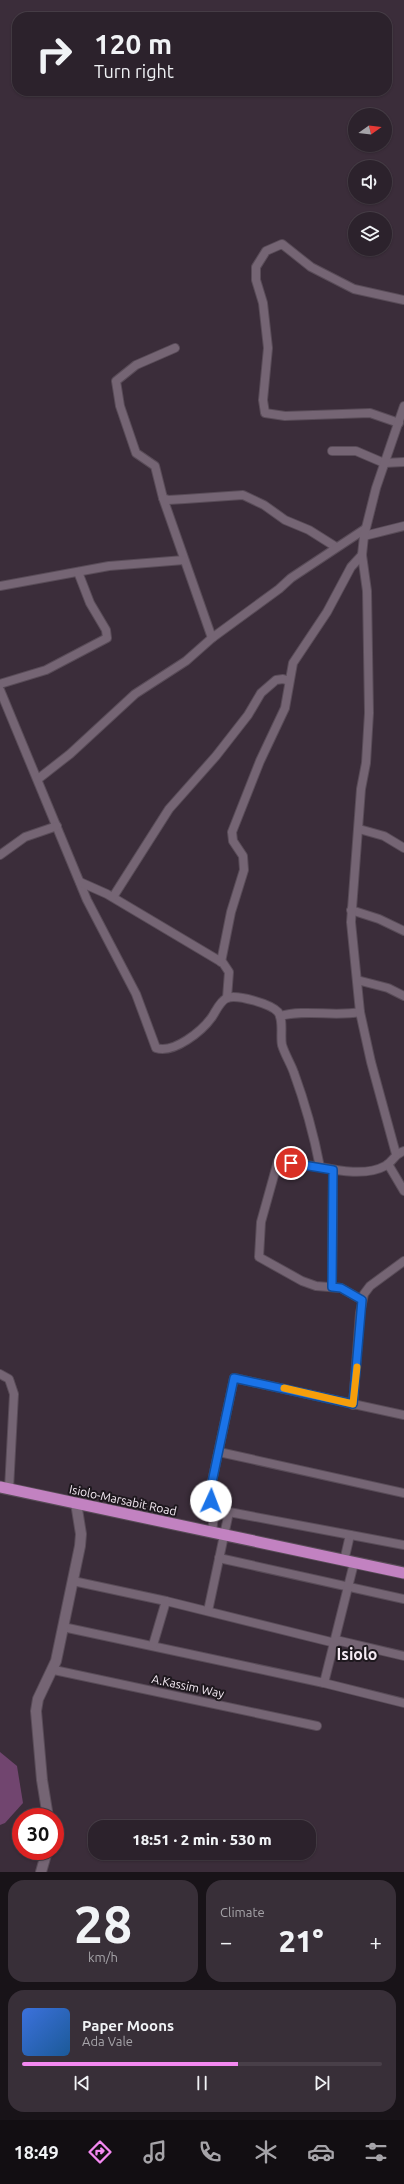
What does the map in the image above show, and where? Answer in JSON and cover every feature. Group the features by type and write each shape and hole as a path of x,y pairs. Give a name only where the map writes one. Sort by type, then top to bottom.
{"highway":[{"name":"Isiolo-Marsabit Road","path":"4,1488 404,1573"}],"street":[{"path":"399,423 370,413 285,416 265,413 264,400 268,348 264,302 256,280 256,267 266,251 282,244 311,267 354,289 404,300"},
{"path":"175,348 136,365 116,381 120,406 136,453 155,466 163,498 212,638"},
{"path":"362,1300 341,1288 316,1286 302,1281 259,1257 261,1222 278,1162 333,1170 366,1170 380,1168 388,1164 400,1152 371,1062 360,1012 351,931 351,910 359,829 361,789 366,763 369,713 366,591 362,555 364,533 384,463 404,406"},
{"path":"332,452 356,451 384,463 404,462"},
{"path":"163,498 168,500 243,495 264,505 285,520 309,530 336,548"},
{"path":"38,779 70,754 135,694 186,660 212,638 279,589 291,578 336,548 364,533 404,526"},
{"path":"222,962 231,912 244,870 242,856 233,840 232,832 260,761 283,712 293,663 327,612 351,567 362,555"},
{"path":"0,586 109,566 184,560"},
{"path":"0,684 46,670 107,638 106,630 90,603 78,572"},
{"path":"113,897 169,809 220,751 248,715 261,693 276,680 284,679 289,681"},
{"path":"0,690 80,882 106,938 136,994 156,1048 171,1046 194,1036 205,1026 221,1002 227,998 232,997 261,1003 272,1008 280,1016 282,1044 296,1078 320,1167"},
{"path":"0,855 25,837 57,826"},
{"path":"359,829 384,836 404,848"},
{"path":"80,882 113,897 222,962 227,967 229,972 227,998"},
{"path":"351,910 379,919 404,931"},
{"path":"357,980 388,988 404,996"},
{"path":"280,1016 304,1013 344,1015 360,1012"},
{"path":"388,1164 404,1191"},
{"path":"332,1287 333,1170"},
{"path":"353,1404 362,1300 366,1290 404,1261"},
{"path":"0,1374 8,1379 14,1394 4,1488"},
{"path":"212,1532 214,1515 210,1492 220,1452 234,1378 404,1415"},
{"path":"220,1452 404,1493"},
{"path":"47,1808 42,1780 36,1711 41,1692 54,1670 81,1542 76,1503"},
{"path":"208,1611 229,1512 404,1545"},
{"path":"324,1683 348,1588 350,1535"},
{"path":"220,1558 348,1588 404,1599"},
{"path":"73,1580 335,1642 404,1656"},
{"path":"153,1645 166,1601"},
{"path":"63,1628 153,1645 324,1683 404,1703"},
{"name":"A.Kassim Way","path":"54,1670 317,1726"},
{"path":"42,1872 45,1860"}],"shaded area":[{"path":"0,1752 17,1766 23,1803 18,1808 12,1808 12,1815 5,1823 0,1825"}],"slow traffic":[{"path":"284,1388 327,1400 353,1404 357,1367"}],"district":[{"name":"Isiolo","path":"357,1654"}],"route":[{"path":"211,1501 210,1492 220,1452 234,1378 296,1391 327,1400 353,1404 357,1367 360,1306 362,1300 341,1288 332,1287 333,1170 291,1163"}]}
